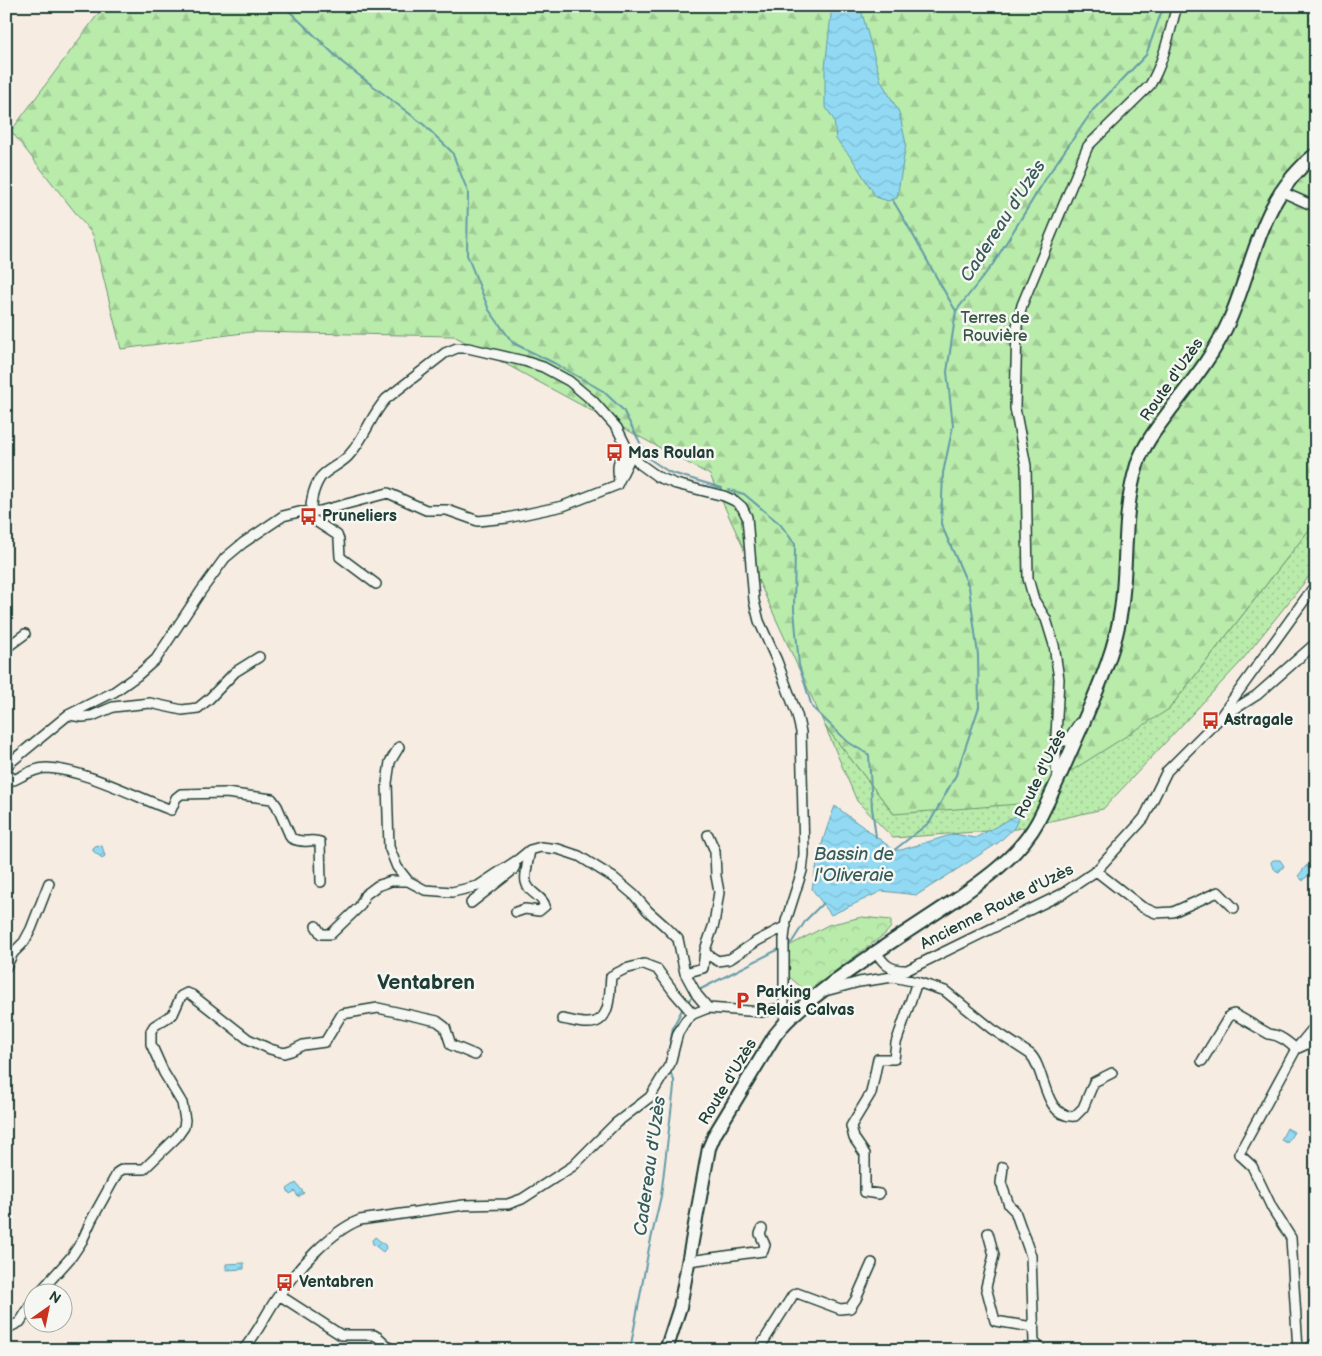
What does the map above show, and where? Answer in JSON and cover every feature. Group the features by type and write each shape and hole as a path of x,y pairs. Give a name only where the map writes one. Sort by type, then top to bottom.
{"main road":[{"name":"Route d'Uzès","path":"666,1350 680,1307 709,1148 715,1134 775,1035 785,1022 820,992 984,880 1016,852 1037,823 1101,681 1116,640 1121,609 1127,513 1138,461 1157,428 1206,363 1218,342 1238,298 1262,225 1280,191 1286,182 1316,154"}],"street":[{"path":"1058,778 1056,768 1056,736 1058,680 1054,646 1046,619 1034,600 1028,578 1026,466 1015,408 1016,326 1022,304 1088,146 1150,85 1159,67 1177,6"},
{"path":"1280,191 1316,207"},
{"path":"376,584 340,557 337,535 312,519 314,491 321,476 342,463 351,454 379,407 392,392 445,353 457,348 468,348 524,361 543,367 569,380 617,428 640,464 658,477 676,484 724,496 742,507 747,517 754,601 759,621 780,669 801,732 804,854 802,871 786,926 784,946 785,1022"},
{"path":"6,766 68,715 114,692 156,659 225,558 283,516 299,512 311,513 388,493 426,510 447,510 478,521 507,518 563,506 617,485 630,451"},
{"name":"Ancienne Route d'Uzès","path":"820,992 892,977 1062,894 1096,871 1144,818 1167,771 1218,720 1316,584"},
{"path":"6,648 25,634"},
{"path":"1218,720 1257,695 1316,643"},
{"path":"68,715 92,716 113,706 150,703 182,710 198,708 235,672 259,657"},
{"path":"1056,736 1061,741 1067,741 1088,711"},
{"path":"1056,736 1068,757"},
{"path":"399,746 390,762 387,784 389,847 397,867 408,881 426,890 452,892 478,886 530,850 541,847 558,849 579,856 614,878 678,939 685,973 696,993 708,1008"},
{"path":"1056,750 1062,757 1068,757"},
{"path":"6,773 14,780 32,771 46,768 65,772 104,784 171,810 176,798 181,794 226,793 272,799 278,806 291,838 301,843 316,840 320,842 321,882"},
{"path":"685,973 703,968 705,953 714,924 719,892 715,851 708,835"},
{"path":"516,912 525,909 540,911 545,906 544,902 530,889 526,882 530,850"},
{"path":"471,903 513,870 519,859"},
{"path":"1096,871 1142,907 1156,913 1174,912 1218,892 1234,908"},
{"path":"316,926 321,934 331,934 360,906 365,895 377,886 391,881 408,881"},
{"path":"6,967 10,950 24,942 31,929 49,883"},
{"path":"705,953 718,961 730,959 757,941 786,926"},
{"path":"876,952 884,964 892,970 906,970"},
{"path":"862,962 863,974 869,981"},
{"path":"256,1350 245,1348 260,1328 279,1295 324,1244 348,1224 360,1220 450,1206 508,1204 522,1199 573,1166 616,1123 650,1096 668,1067 678,1033 686,1020 688,1008 657,969 644,964 610,976 608,1010 600,1021 588,1024 562,1019"},
{"path":"879,979 883,974 884,964"},
{"path":"892,977 917,982 945,992 992,1029 1030,1054 1035,1059 1049,1099 1060,1112 1068,1116 1075,1116 1083,1108 1094,1082 1112,1073"},
{"path":"879,1194 865,1192 865,1154 854,1138 851,1126 871,1093 878,1059 894,1059 896,1043 917,982"},
{"path":"47,1284 72,1256 82,1241 118,1172 123,1169 144,1169 177,1137 184,1127 185,1120 182,1103 157,1061 151,1044 150,1031 154,1026 173,1014 181,996 187,993 192,995 248,1038 284,1053 291,1052 303,1045 325,1042 342,1014 378,1008 437,1021 445,1027 452,1045 475,1055"},
{"path":"688,1008 762,1012 784,1007"},
{"path":"1202,1061 1221,1028 1230,1015 1234,1014 1269,1034 1288,1042 1296,1049"},
{"path":"1298,1350 1291,1238 1272,1208 1252,1166 1239,1154 1296,1049 1316,1025"},
{"path":"1296,1049 1316,1040"},
{"path":"1004,1167 1001,1183 1009,1205 1015,1212 1031,1256 1034,1342 1042,1350"},
{"path":"689,1261 762,1251 765,1245 760,1234 762,1228"},
{"path":"988,1233 994,1255 986,1287 995,1321 1033,1327"},
{"path":"758,1350 793,1295 797,1293 840,1309 850,1308 872,1263"},
{"path":"279,1295 341,1335 374,1335 392,1350"},
{"path":"6,1329 20,1322 22,1319"},
{"path":"1308,1350 1316,1342"}],"green space":[{"name":"Terres de Rouvière","path":"104,6 1316,6 1316,521 1169,709 1019,804 894,814 825,726 710,475 454,336 251,332 121,349 93,235 11,131"},
{"path":"1316,521 1316,568 1239,664 1103,809 1016,829 893,838 857,801 825,726 894,814 1169,709"},
{"name":"Bassin de l'Oliveraie","path":"862,917 891,920 891,927 885,934 807,992 786,974 787,947 828,925"}],"water":[{"path":"832,6 860,6 881,81 899,112 906,144 897,198 888,201 876,197 853,160 836,139 834,120 825,106 825,68"},
{"name":"Bassin de l'Oliveraie","path":"835,806 894,850 901,850 954,834 975,838 1021,813 1014,828 998,843 917,895 882,891 831,915 812,889 821,847"},
{"path":"97,845 102,846 105,856 102,858 93,851 93,848"},
{"path":"1273,860 1280,860 1284,866 1279,872 1272,865 1271,862"},
{"path":"1307,865 1312,869 1309,876 1303,881 1298,876"},
{"path":"1287,1128 1294,1132 1287,1143 1281,1140"},
{"path":"296,1183 304,1193 298,1197 295,1191 290,1194 287,1189"},
{"path":"375,1237 385,1245 386,1248 383,1252 373,1244 372,1240"},
{"path":"244,1263 244,1269 226,1270 226,1264"}],"waterway":[{"path":"284,6 343,63 423,124 452,152 468,192 467,255 489,310 513,343 554,363 603,391 623,410 648,458 669,472 722,488"},
{"name":"Cadereau d'Uzès","path":"893,851 930,822 956,775 979,707 978,655 969,587 941,524 943,473 953,426 947,372 956,311 993,264 1048,175 1093,110 1146,55 1161,13 1171,6"},
{"path":"892,199 956,311"},
{"path":"729,490 744,494 780,524 795,544 794,610 799,665 812,707 848,742 869,755 872,808 876,837"},
{"name":"Cadereau d'Uzès","path":"788,945 806,920 823,903"},
{"name":"Cadereau d'Uzès","path":"699,990 781,948"},
{"name":"Cadereau d'Uzès","path":"687,1003 693,995"},
{"name":"Cadereau d'Uzès","path":"667,1063 673,1027 684,1006"},
{"name":"Cadereau d'Uzès","path":"630,1350 649,1248 661,1196 674,1087 674,1080 669,1070"}],"place":[{"name":"Mas Roulan","path":"614,453"},
{"name":"Pruneliers","path":"308,516"},
{"name":"Astragale","path":"1210,720"},
{"name":"Parking Relais Calvas","path":"742,1001"},
{"name":"Ventabren","path":"285,1282"}],"district":[{"name":"Ventabren","path":"426,982"}]}
